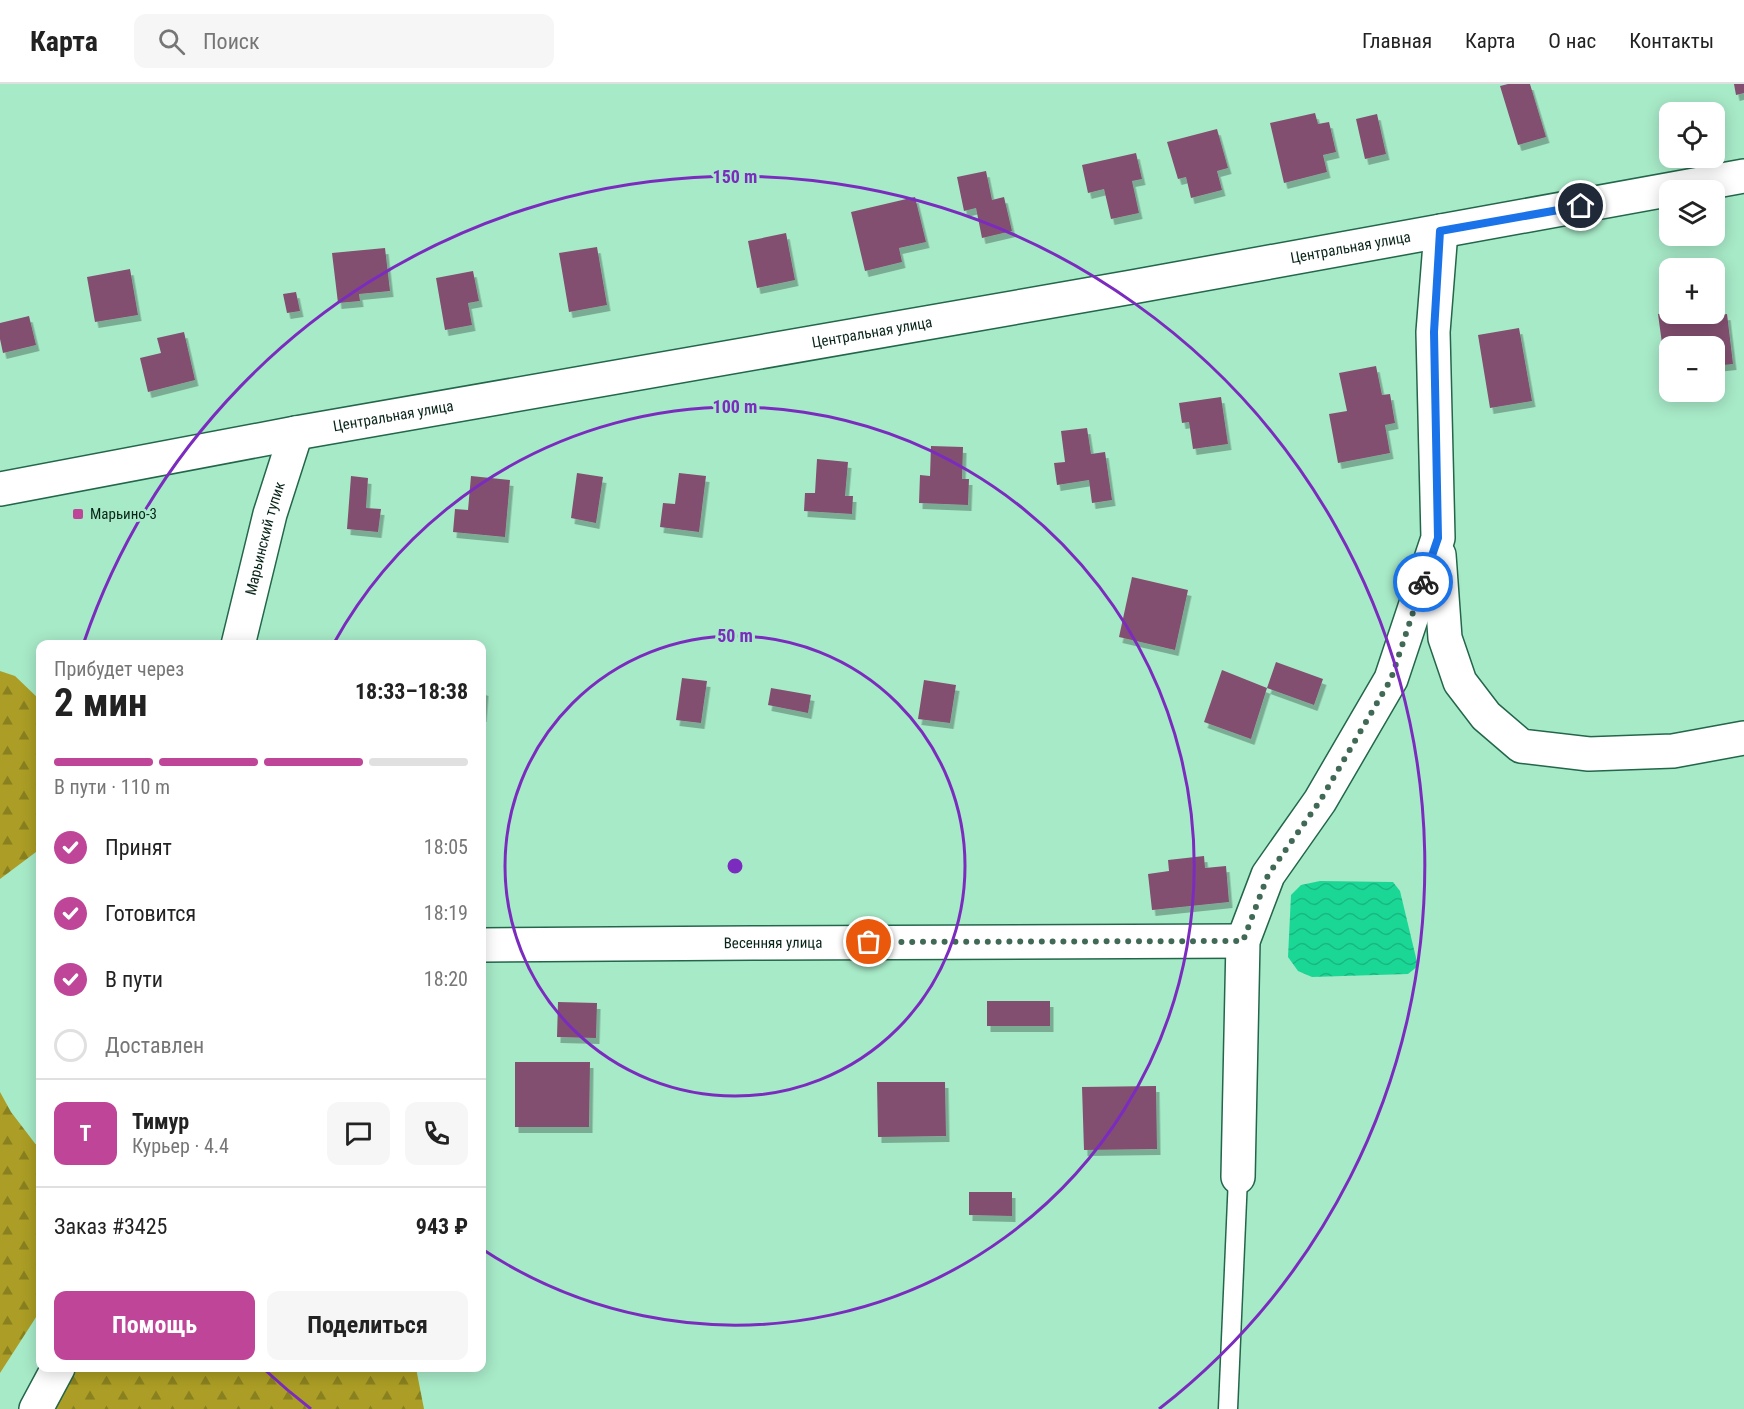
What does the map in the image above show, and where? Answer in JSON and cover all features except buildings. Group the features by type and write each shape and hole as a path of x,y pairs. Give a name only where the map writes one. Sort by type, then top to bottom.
{"street":[{"name":"Центральная улица","path":"0,489 296,433 1132,287 1744,176"},
{"path":"1440,231 1434,332 1438,538 1445,638 1460,682 1486,716 1521,746 1589,753 1673,752 1744,738"},
{"name":"Марьинский тупик","path":"239,640 270,514 296,433"},
{"path":"1238,1177 1243,941 1268,875 1320,801 1391,679 1438,538"},
{"name":"Весенняя улица","path":"486,945 1243,941"},
{"path":"36,1409 56,1372"}],"lane":[{"path":"1228,1409 1238,1177"}],"green space":[{"path":"0,671 15,676 36,696 36,852 0,879"},
{"path":"0,1092 11,1112 36,1145 36,1317 0,1373"},
{"path":"63,1372 417,1372 424,1409 42,1409"}],"water":[{"path":"1320,881 1393,882 1400,891 1418,966 1408,974 1312,977 1298,971 1288,957 1291,895 1301,885"}],"way so far":[{"path":"869,942 1243,941 1268,875 1320,801 1391,679 1423,582"}],"place":[{"name":"Марьино-3","path":"78,514"}],"route":[{"path":"1423,582 1438,538 1434,332 1440,231 1581,206"}]}
